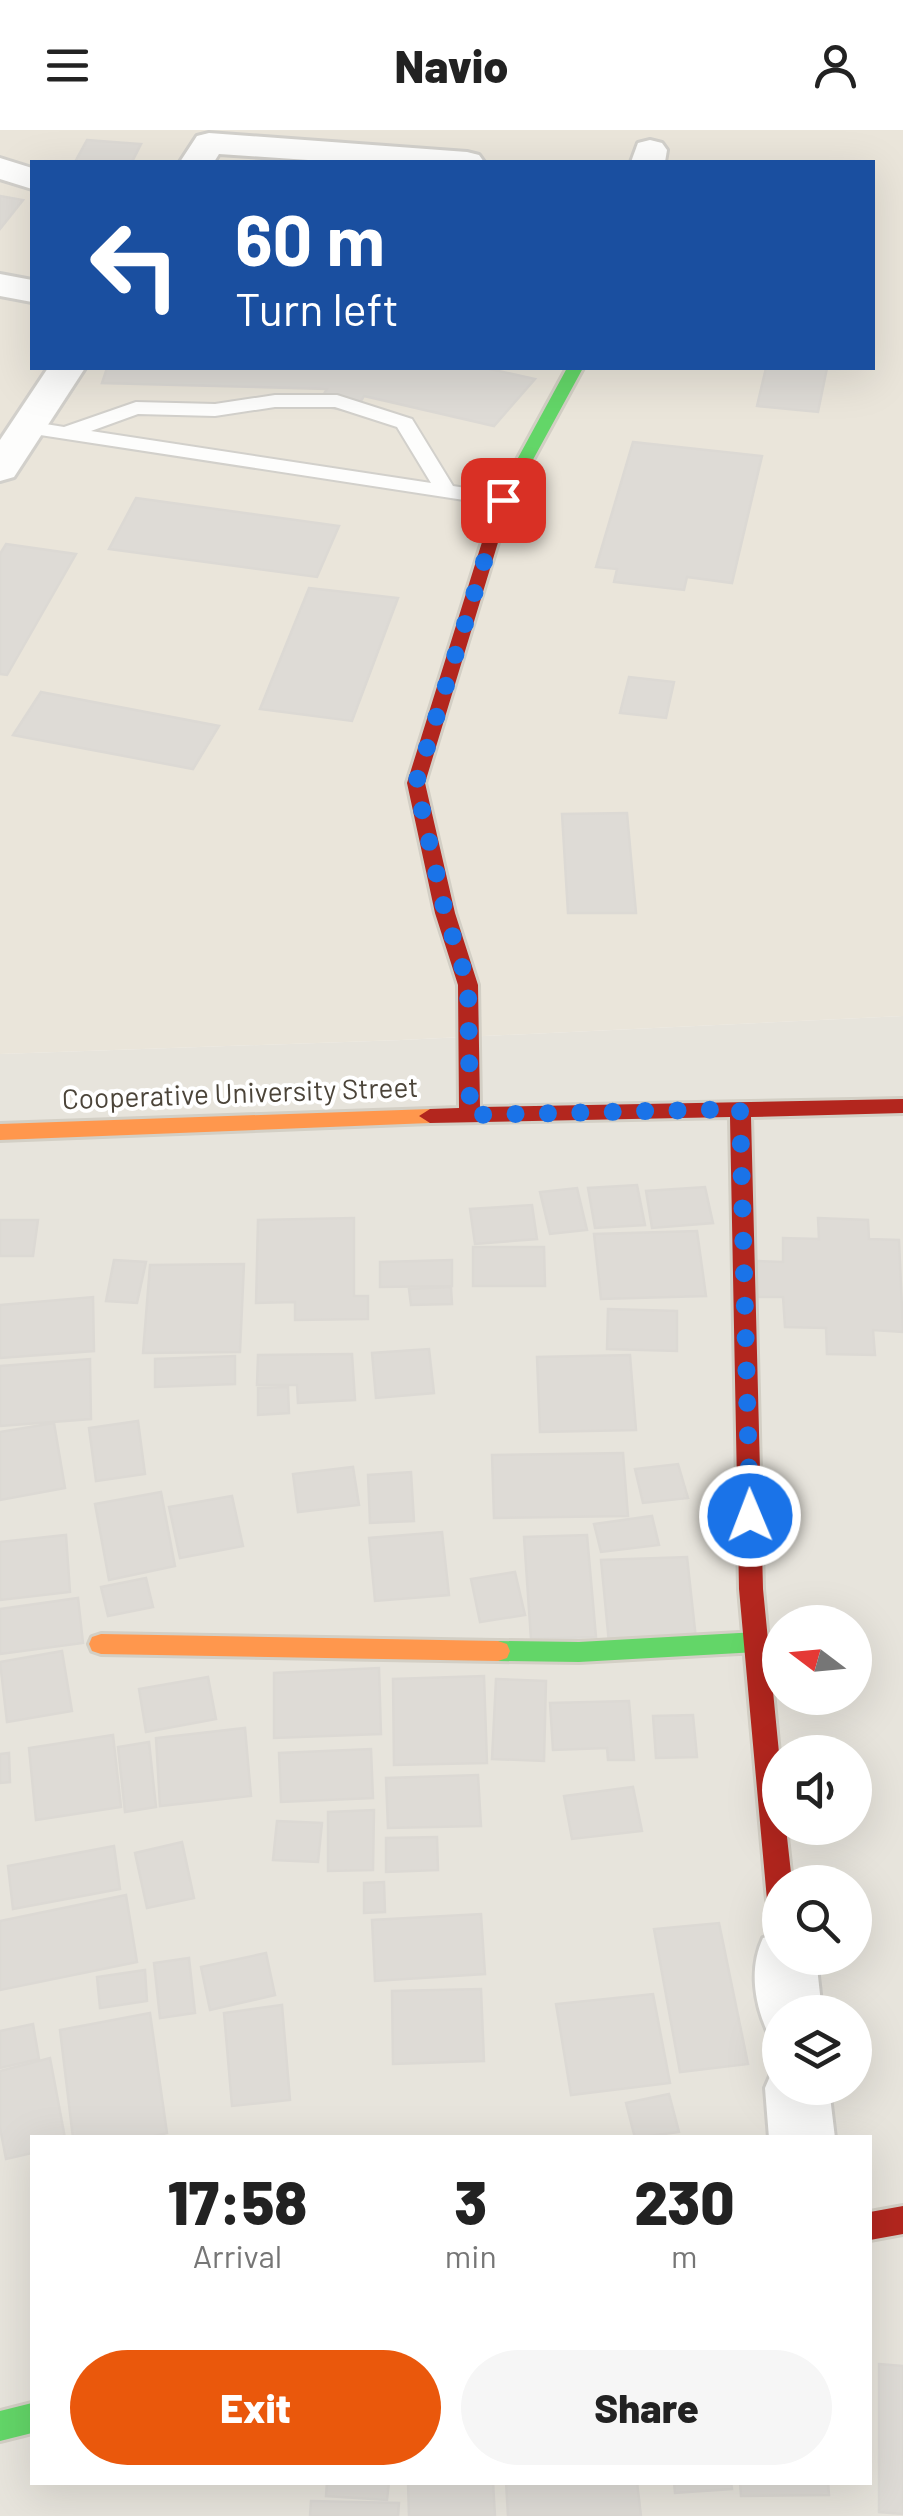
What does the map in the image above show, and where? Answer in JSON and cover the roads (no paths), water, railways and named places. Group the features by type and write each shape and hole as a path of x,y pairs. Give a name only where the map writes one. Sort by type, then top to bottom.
{"main road":[{"path":"470,1115 468,985 445,912 416,783 503,500 574,370"},
{"name":"Cooperative University Street","path":"0,1132 470,1115 903,1106"},
{"path":"740,1109 751,1590 777,1865"},
{"path":"102,1644 579,1652 756,1642"},
{"path":"872,2226 903,2220"},
{"path":"0,2426 30,2418"}],"street":[{"path":"198,160 209,144 438,160"},
{"path":"0,168 30,179"},
{"path":"0,284 30,292"},
{"path":"0,468 65,370"},
{"path":"799,2105 802,2135"}],"lane":[{"path":"65,433 136,408 215,410 276,401 336,401 404,423 446,491"},
{"path":"27,427 503,500"}]}
